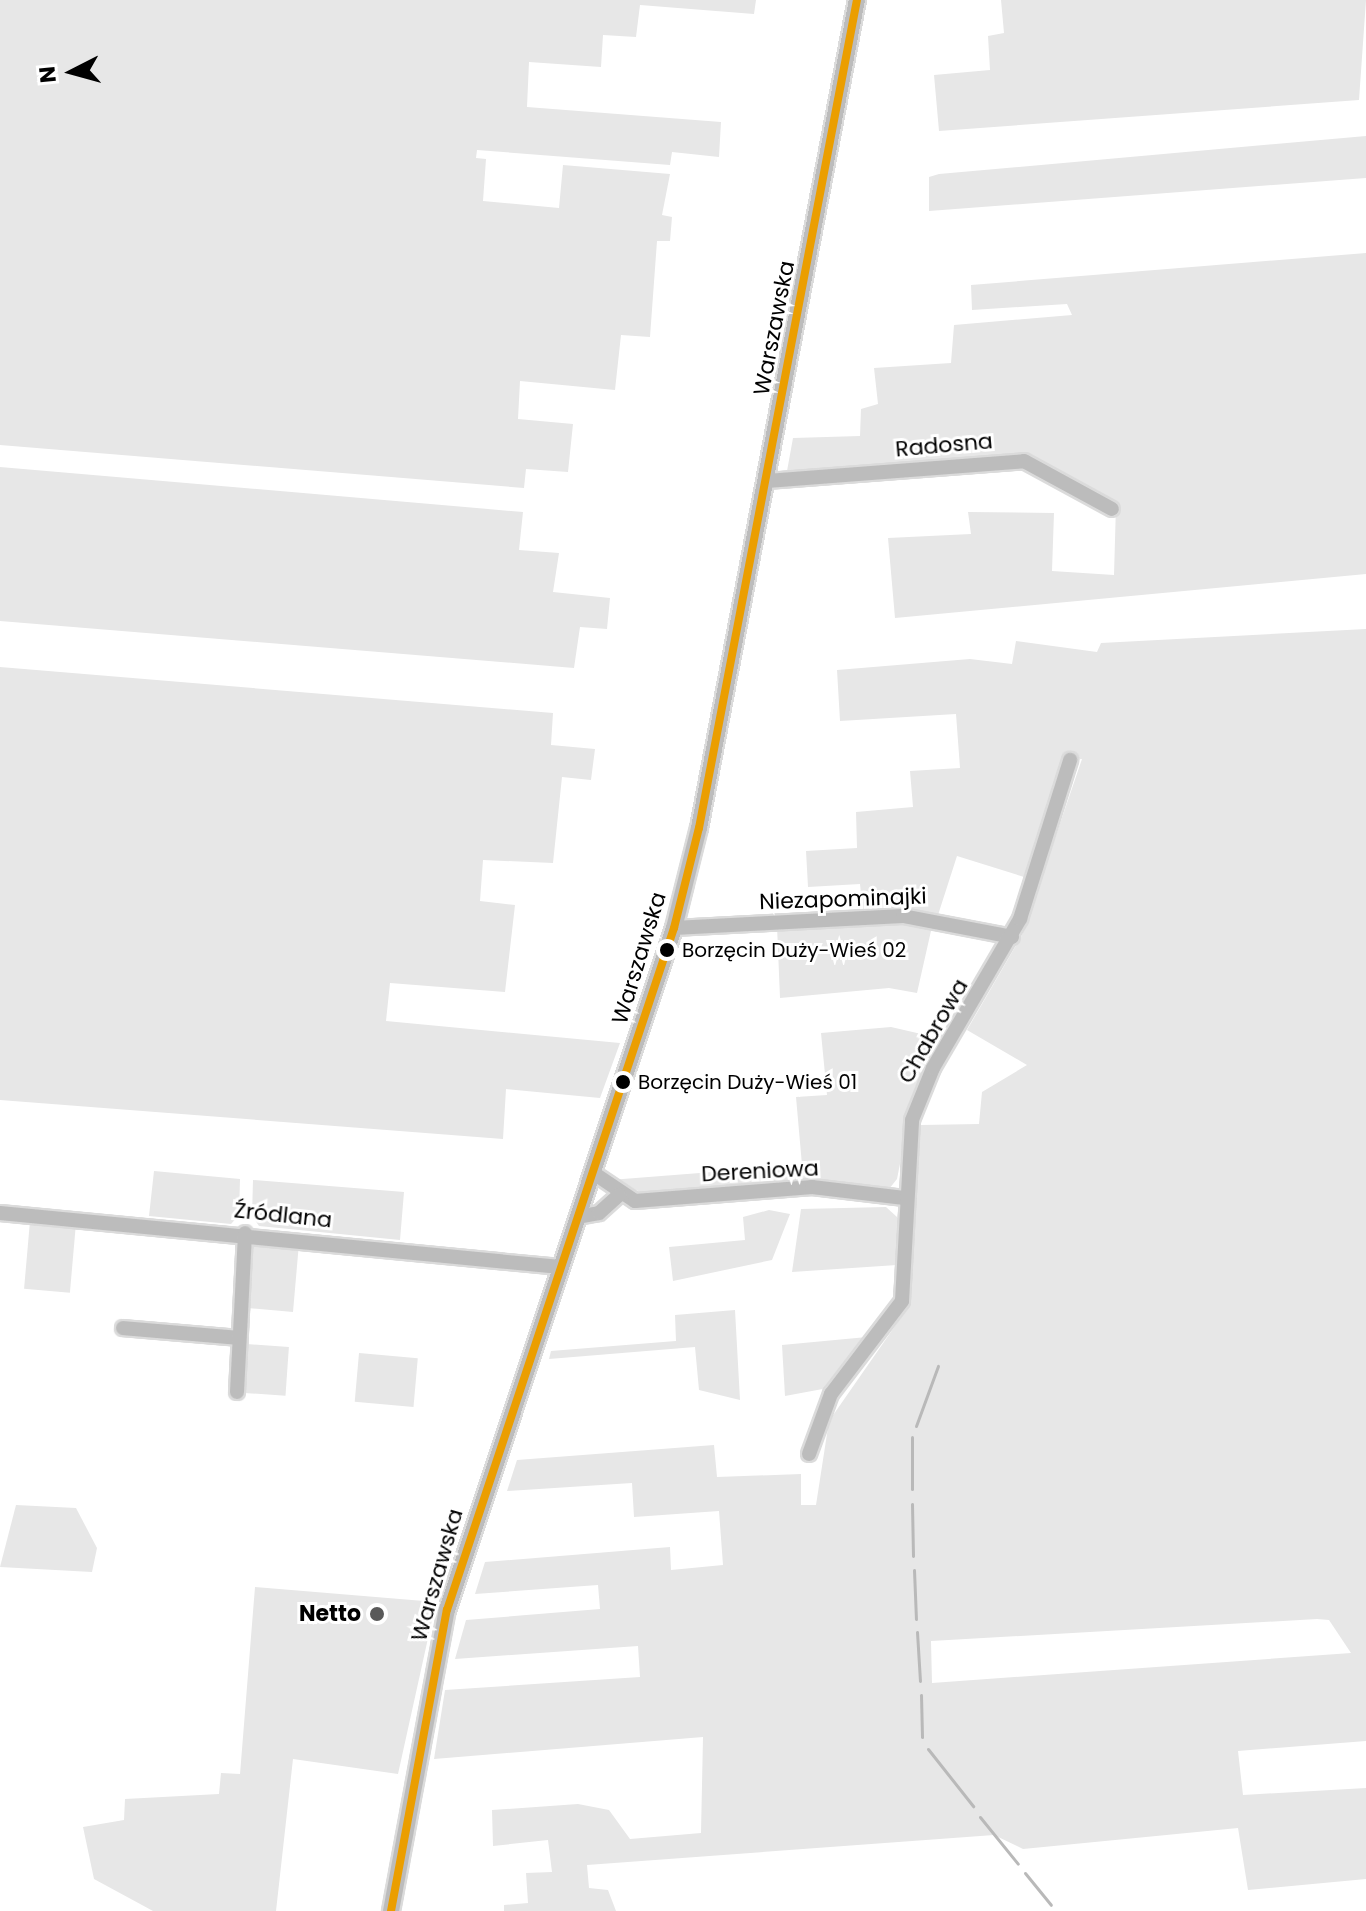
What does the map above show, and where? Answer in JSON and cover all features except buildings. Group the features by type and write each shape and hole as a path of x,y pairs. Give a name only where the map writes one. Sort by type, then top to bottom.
{"main road":[{"name":"Warszawska","path":"391,1911 447,1610 674,928 767,481 857,0"}],"street":[{"name":"Radosna","path":"767,481 1024,461 1112,509"},
{"name":"Chabrowa","path":"809,1454 831,1394 902,1301 904,1157 921,1092 1012,937 1070,760"},
{"name":"Niezapominajki","path":"674,928 903,916 1012,937"},
{"path":"577,1217 599,1213 619,1195 592,1172"},
{"name":"Dereniowa","path":"619,1195 635,1201 812,1187 904,1198"},
{"name":"Źródlana","path":"0,1213 245,1233 560,1267"},
{"path":"237,1392 245,1233"},
{"path":"123,1328 239,1338"}],"shaded area":[{"path":"0,0 756,0 754,14 640,5 636,37 603,35 601,67 529,62 527,107 721,122 719,157 672,152 670,165 477,150 476,158 486,159 483,201 559,208 563,165 670,174 662,215 672,217 670,241 657,241 650,337 621,335 615,390 520,381 518,419 573,424 568,472 526,469 524,488 0,445"},
{"path":"1001,0 1366,0 1359,100 939,131 934,75 990,70 988,36 1004,33"},
{"path":"1366,136 1366,178 929,211 929,177 939,174"},
{"path":"1366,253 1366,574 895,618 888,538 971,534 968,512 1054,513 1052,571 1114,575 1116,505 1029,456 787,471 793,438 860,436 861,409 878,404 874,368 951,363 954,325 1072,315 1067,304 972,310 971,285"},
{"path":"0,467 523,512 519,550 559,553 553,592 610,598 607,629 580,627 574,668 0,621"},
{"path":"1366,629 1366,1741 1238,1751 1243,1795 1366,1788 1366,1879 1248,1890 1238,1828 1023,1849 994,1835 587,1865 589,1888 608,1890 616,1911 504,1911 504,1905 528,1903 526,1873 552,1872 548,1840 493,1846 492,1810 578,1804 609,1810 630,1839 701,1833 703,1737 434,1759 445,1690 640,1677 638,1646 455,1659 466,1620 600,1609 598,1585 475,1594 485,1562 670,1547 671,1570 723,1565 719,1511 634,1517 632,1483 507,1491 517,1460 714,1445 717,1477 801,1474 801,1505 816,1505 829,1421 909,1306 921,1125 979,1124 982,1092 1027,1065 967,1030 1022,935 1082,759 1064,760 1024,877 957,856 938,915 863,913 860,884 808,887 806,851 857,848 856,812 913,807 910,771 960,768 956,714 840,721 837,670 970,659 1012,664 1016,641 1097,652 1101,643","holes":["1329,1620 1351,1653 932,1683 931,1641"]},
{"path":"0,667 553,713 551,745 595,749 591,780 562,777 553,863 483,860 480,901 515,905 505,992 390,983 386,1021 620,1043 600,1098 506,1089 503,1139 0,1100"},
{"path":"933,922 917,993 889,988 780,998 777,926"},
{"path":"891,1027 943,1039 914,1093 897,1179 889,1189 803,1179 646,1194 610,1180 802,1165 796,1097 827,1095 821,1033"},
{"path":"154,1171 240,1179 239,1215 231,1224 149,1216"},
{"path":"253,1180 404,1192 400,1240 259,1226 252,1216"},
{"path":"886,1207 897,1217 897,1265 792,1272 801,1209"},
{"path":"769,1210 790,1214 772,1260 673,1281 669,1247 745,1240 743,1217"},
{"path":"30,1221 76,1225 70,1293 24,1289"},
{"path":"261,1240 299,1243 293,1312 247,1308 251,1249"},
{"path":"735,1310 740,1400 699,1390 695,1347 549,1359 551,1351 676,1341 675,1315"},
{"path":"867,1337 828,1388 785,1396 782,1345"},
{"path":"247,1344 289,1347 285,1396 244,1393"},
{"path":"359,1353 418,1358 414,1407 355,1402"},
{"path":"16,1505 76,1508 97,1548 92,1572 0,1567"},
{"path":"255,1587 436,1602 398,1774 293,1759 276,1911 153,1911 94,1879 83,1827 124,1820 125,1799 219,1794 221,1773 240,1774"}],"waterway":[{"path":"916,1426 938,1366"},
{"path":"912,1437 912,1489"},
{"path":"912,1504 913,1556"},
{"path":"914,1570 916,1619"},
{"path":"917,1632 920,1681"},
{"path":"921,1695 922,1737"},
{"path":"928,1749 973,1806"},
{"path":"980,1817 1018,1864"},
{"path":"1025,1873 1051,1905"}],"transit line":[{"path":"391,1911 447,1610 674,928 699,828 857,0"}],"place":[{"name":"Borzęcin Duży-Wieś 02","path":"667,950"},
{"name":"Borzęcin Duży-Wieś 01","path":"623,1082"},
{"name":"Netto","path":"377,1614"}]}
